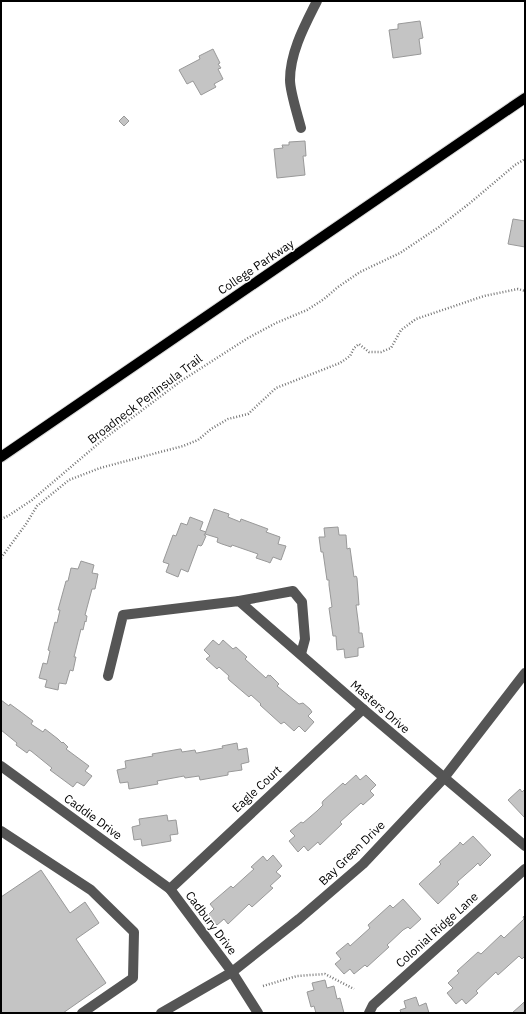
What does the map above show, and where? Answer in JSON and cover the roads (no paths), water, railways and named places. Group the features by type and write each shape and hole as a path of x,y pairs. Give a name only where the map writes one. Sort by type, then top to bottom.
{"main road":[{"name":"College Parkway","path":"1,458 525,98"}],"street":[{"path":"300,128 290,81 291,65 301,34 317,1"},
{"path":"108,676 123,615 239,601 293,591 302,602 305,639 301,654"},
{"name":"Masters Drive","path":"239,601 362,709 525,846"},
{"name":"Bay Green Drive","path":"161,1013 232,972 299,919 362,864 444,778 525,673"},
{"name":"Eagle Court","path":"170,889 362,709"},
{"name":"Caddie Drive","path":"1,766 170,889"},
{"path":"1,831 91,890 134,932 133,978 82,1013"},
{"name":"Colonial Ridge Lane","path":"369,1013 373,1005 525,869"},
{"name":"Cadbury Drive","path":"170,889 232,972 258,1013"}]}
